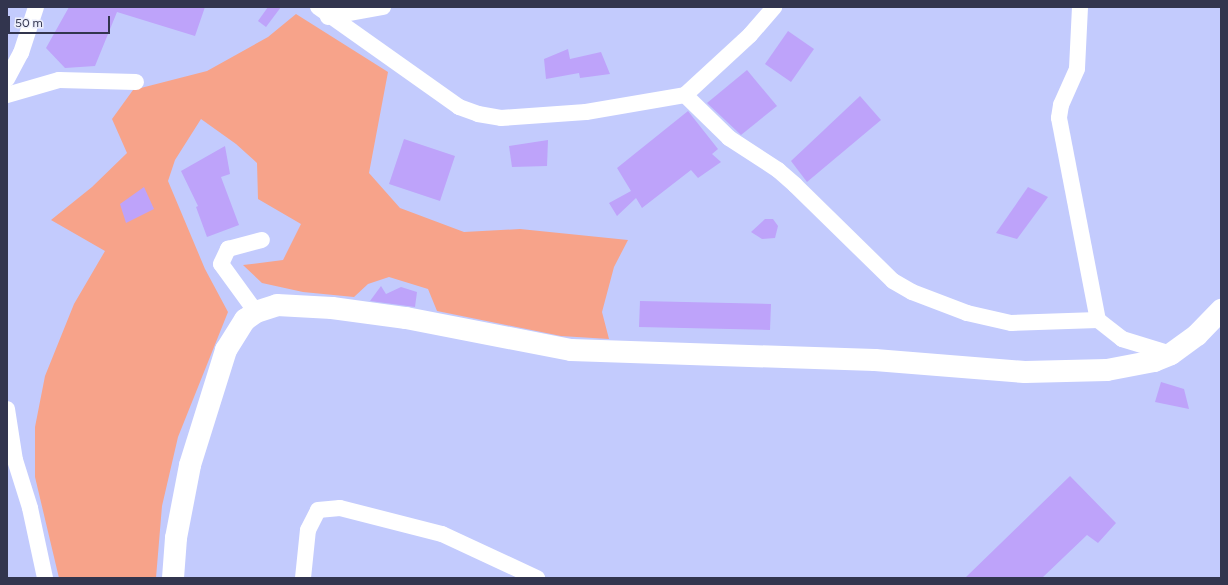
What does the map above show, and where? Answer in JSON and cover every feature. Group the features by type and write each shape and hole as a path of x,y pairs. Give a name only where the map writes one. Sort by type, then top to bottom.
{"main road":[{"path":"173,578 182,500 214,383 234,334 245,320 256,312 277,305 332,308 481,331 572,350 875,360 1025,372 1107,370 1139,366 1171,354 1208,326 1221,310"}],"street":[{"path":"7,79 21,53 36,7"},
{"path":"323,12 383,7"},
{"path":"323,12 395,60 459,107 478,114 501,118 586,112 685,94 750,35 774,7"},
{"path":"1080,7 1077,69 1061,105 1059,118 1098,320"},
{"path":"7,95 59,80 136,82"},
{"path":"685,94 729,138 778,170 893,281 912,292 967,313 1011,323 1098,320 1122,339 1171,354"},
{"path":"256,312 221,264 228,250 262,240"},
{"path":"7,414 15,460 30,508 45,578"},
{"path":"304,578 308,530 318,510 340,508 442,534 537,578"}],"shaded area":[{"path":"296,14 388,72 369,173 400,208 464,232 520,229 628,240 614,267 602,312 609,339 561,336 437,311 428,289 389,277 368,284 354,297 303,292 262,283 243,265 283,260 301,224 258,199 257,163 236,144 201,119 175,160 168,181 205,269 228,312 178,437 162,506 156,578 59,578 35,477 35,427 45,376 74,304 105,251 51,220 92,187 127,153 112,119 133,90 207,71 268,37"}],"building":[{"path":"69,7 205,7 195,36 117,12 95,66 65,68 46,48"},
{"path":"268,7 281,7 266,27 258,21"},
{"path":"788,31 814,49 791,82 765,64"},
{"path":"568,49 570,59 601,52 610,74 580,78 579,73 546,79 544,59"},
{"path":"747,70 777,106 741,135 707,103"},
{"path":"860,96 881,120 807,182 791,161"},
{"path":"688,111 718,149 712,154 721,162 698,178 691,170 642,208 636,198 617,216 609,203 631,191 617,168"},
{"path":"404,139 455,156 440,201 389,184"},
{"path":"548,140 547,166 512,167 509,146"},
{"path":"225,146 230,174 221,177 239,225 207,237 196,207 198,206 181,171"},
{"path":"144,187 154,209 126,223 120,204"},
{"path":"1028,187 1048,197 1017,239 996,233"},
{"path":"765,219 773,219 778,226 775,238 762,239 751,232"},
{"path":"381,286 386,294 401,287 417,292 415,307 370,301"},
{"path":"640,301 771,304 770,330 639,327"},
{"path":"1161,382 1184,389 1189,409 1155,402"},
{"path":"1070,476 1116,523 1098,543 1087,535 1042,578 965,578"}]}
